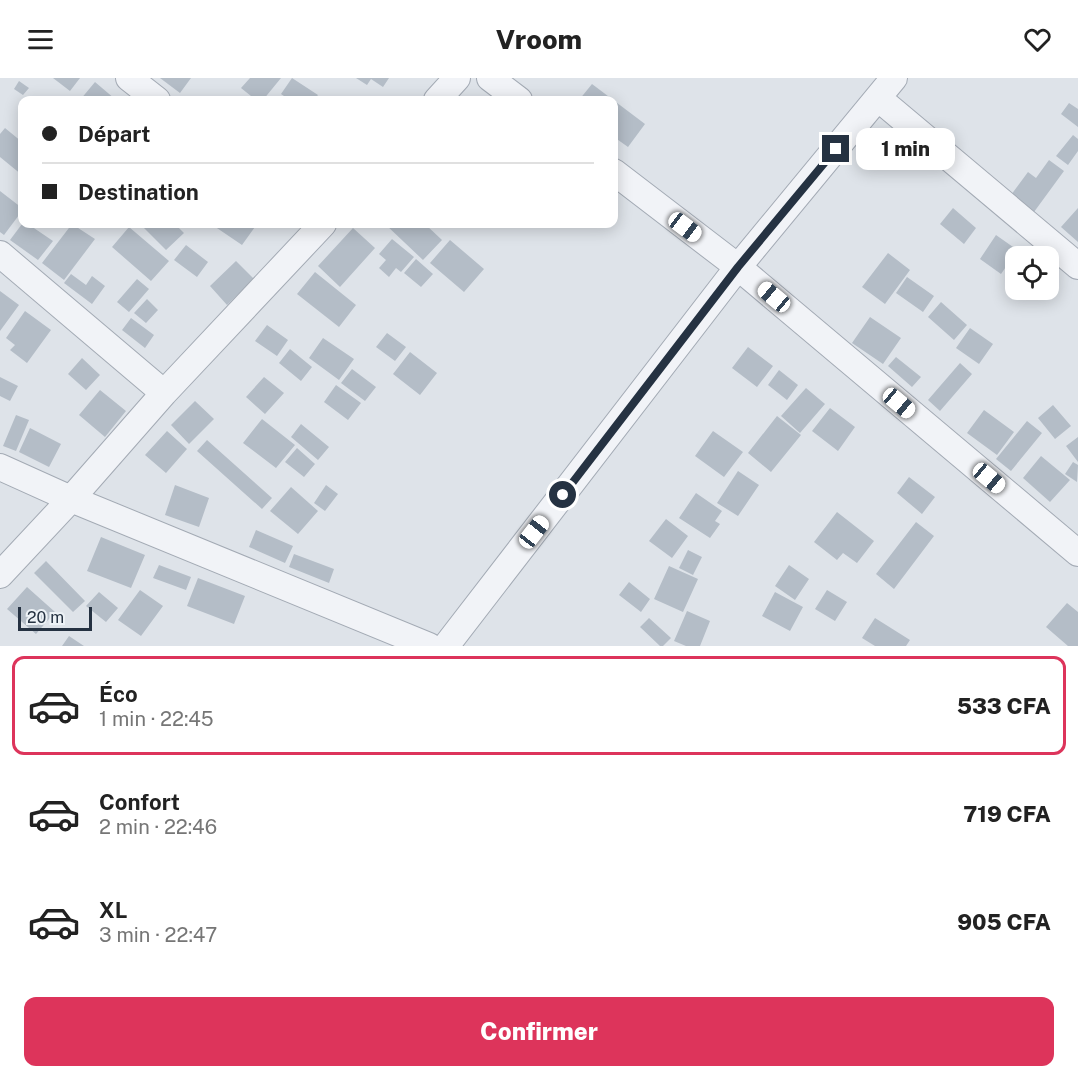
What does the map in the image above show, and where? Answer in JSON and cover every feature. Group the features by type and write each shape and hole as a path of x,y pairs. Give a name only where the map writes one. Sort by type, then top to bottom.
{"street":[{"path":"129,78 152,96"},
{"path":"441,96 458,78"},
{"path":"490,78 514,96"},
{"path":"446,646 738,267 894,78"},
{"path":"878,98 1078,266"},
{"path":"618,175 738,267 1078,553"},
{"path":"0,575 71,500 313,228"},
{"path":"0,254 164,393"},
{"path":"0,467 71,500 429,646"}],"building":[{"path":"53,78 80,78 70,91"},
{"path":"160,78 191,78 180,93"},
{"path":"250,78 281,78 266,96 251,96 241,88"},
{"path":"292,78 318,95 284,96 281,94"},
{"path":"356,78 389,78 383,87 371,79 367,85"},
{"path":"19,81 29,88 23,95 14,89"},
{"path":"95,82 111,96 83,96"},
{"path":"592,84 608,96 582,96"},
{"path":"1069,103 1078,109 1078,127 1061,114"},
{"path":"618,104 645,124 628,147 618,140"},
{"path":"5,128 18,139 18,172 0,157 0,134"},
{"path":"1073,135 1078,139 1078,151 1068,165 1056,156"},
{"path":"1049,160 1064,171 1034,212 1011,195 1028,172 1036,178"},
{"path":"0,191 18,205 18,216 4,235 0,232"},
{"path":"953,208 976,228 964,244 940,224"},
{"path":"1078,208 1078,242 1061,227"},
{"path":"19,228 34,228 53,241 38,260 10,240"},
{"path":"69,228 78,228 95,239 64,280 42,263"},
{"path":"130,228 169,261 151,281 112,247"},
{"path":"144,228 179,228 184,233 166,250"},
{"path":"217,228 254,228 242,245"},
{"path":"353,228 375,248 340,287 318,266"},
{"path":"389,228 429,228 442,240 423,260"},
{"path":"996,235 1012,246 1005,246 1005,268 1001,274 980,259"},
{"path":"392,239 414,257 401,272 396,268 389,277 379,268 386,260 379,254"},
{"path":"450,240 484,269 464,292 430,263"},
{"path":"186,245 208,262 197,277 174,260"},
{"path":"888,253 910,270 885,304 862,287"},
{"path":"416,259 433,274 421,287 404,273"},
{"path":"236,261 254,279 227,305 210,286"},
{"path":"315,272 356,305 339,327 297,294"},
{"path":"71,274 86,285 92,276 105,286 92,304 64,283"},
{"path":"907,277 934,296 923,312 896,293"},
{"path":"137,279 149,289 129,312 117,302"},
{"path":"0,291 19,305 0,331"},
{"path":"147,299 158,310 146,323 134,313"},
{"path":"941,302 967,325 954,340 928,317"},
{"path":"25,311 51,330 27,363 10,350 15,345 6,338"},
{"path":"870,317 901,338 883,364 852,343"},
{"path":"131,318 154,335 145,348 122,330"},
{"path":"267,325 288,340 277,356 255,341"},
{"path":"970,328 993,344 979,364 956,348"},
{"path":"387,333 406,347 395,361 376,347"},
{"path":"323,338 354,359 339,380 309,358"},
{"path":"748,347 773,366 757,387 732,368"},
{"path":"290,349 312,367 301,381 279,363"},
{"path":"410,352 437,373 420,395 393,374"},
{"path":"896,357 921,377 912,387 888,366"},
{"path":"82,358 100,375 86,390 68,374"},
{"path":"960,363 972,374 940,411 928,400"},
{"path":"352,369 376,387 365,401 341,383"},
{"path":"779,370 798,385 787,400 768,385"},
{"path":"0,377 18,386 10,401 0,396"},
{"path":"264,377 284,393 265,414 246,397"},
{"path":"336,385 361,403 348,420 324,402"},
{"path":"806,388 825,404 800,433 781,416"},
{"path":"100,390 126,411 105,437 79,415"},
{"path":"195,401 214,419 189,444 171,425"},
{"path":"1053,405 1071,426 1055,439 1038,418"},
{"path":"830,408 855,427 838,451 812,431"},
{"path":"984,410 1014,432 997,455 967,433"},
{"path":"16,415 29,420 16,451 3,446"},
{"path":"777,416 801,435 771,472 748,453"},
{"path":"262,419 295,445 276,468 243,443"},
{"path":"1027,421 1042,433 1011,471 996,459"},
{"path":"301,424 329,447 318,460 291,437"},
{"path":"30,428 61,444 49,467 19,452"},
{"path":"167,431 187,449 166,473 145,455"},
{"path":"713,431 743,452 724,477 695,456"},
{"path":"1078,437 1078,462 1066,446"},
{"path":"207,440 272,498 262,509 197,451"},
{"path":"297,448 315,464 304,477 285,462"},
{"path":"1041,456 1070,480 1050,502 1023,478"},
{"path":"1073,462 1078,465 1077,482 1065,474"},
{"path":"738,471 759,485 738,516 717,503"},
{"path":"909,477 935,497 922,514 897,493"},
{"path":"175,485 209,498 199,527 165,515"},
{"path":"326,485 338,494 325,511 314,503"},
{"path":"291,487 318,511 298,534 270,511"},
{"path":"696,493 722,511 715,521 720,524 710,538 679,518"},
{"path":"837,512 874,541 857,563 843,553 837,560 814,542"},
{"path":"666,519 688,536 672,558 649,541"},
{"path":"916,522 934,536 894,589 876,574"},
{"path":"256,530 293,546 285,563 249,547"},
{"path":"101,537 145,555 131,588 87,571"},
{"path":"688,550 702,557 693,575 679,568"},
{"path":"294,554 334,569 329,583 289,567"},
{"path":"46,561 85,601 73,612 34,573"},
{"path":"159,565 191,577 186,590 153,578"},
{"path":"789,565 809,579 795,600 775,586"},
{"path":"669,566 698,579 683,612 654,599"},
{"path":"198,578 245,596 234,624 187,606"},
{"path":"629,582 650,599 641,612 619,595"},
{"path":"27,587 55,612 36,634 7,609"},
{"path":"140,590 163,606 141,636 118,620"},
{"path":"827,590 847,602 835,621 815,609"},
{"path":"99,592 118,608 106,622 86,606"},
{"path":"775,592 803,607 790,631 762,616"},
{"path":"1067,603 1078,612 1078,646 1068,646 1046,627"},
{"path":"687,611 710,621 700,646 686,646 674,641"},
{"path":"649,618 671,638 663,646 660,646 640,627"},
{"path":"875,618 910,640 906,646 875,646 862,638"},
{"path":"69,636 84,646 62,646"}],"route":[{"path":"563,495 738,267 836,149"}]}
